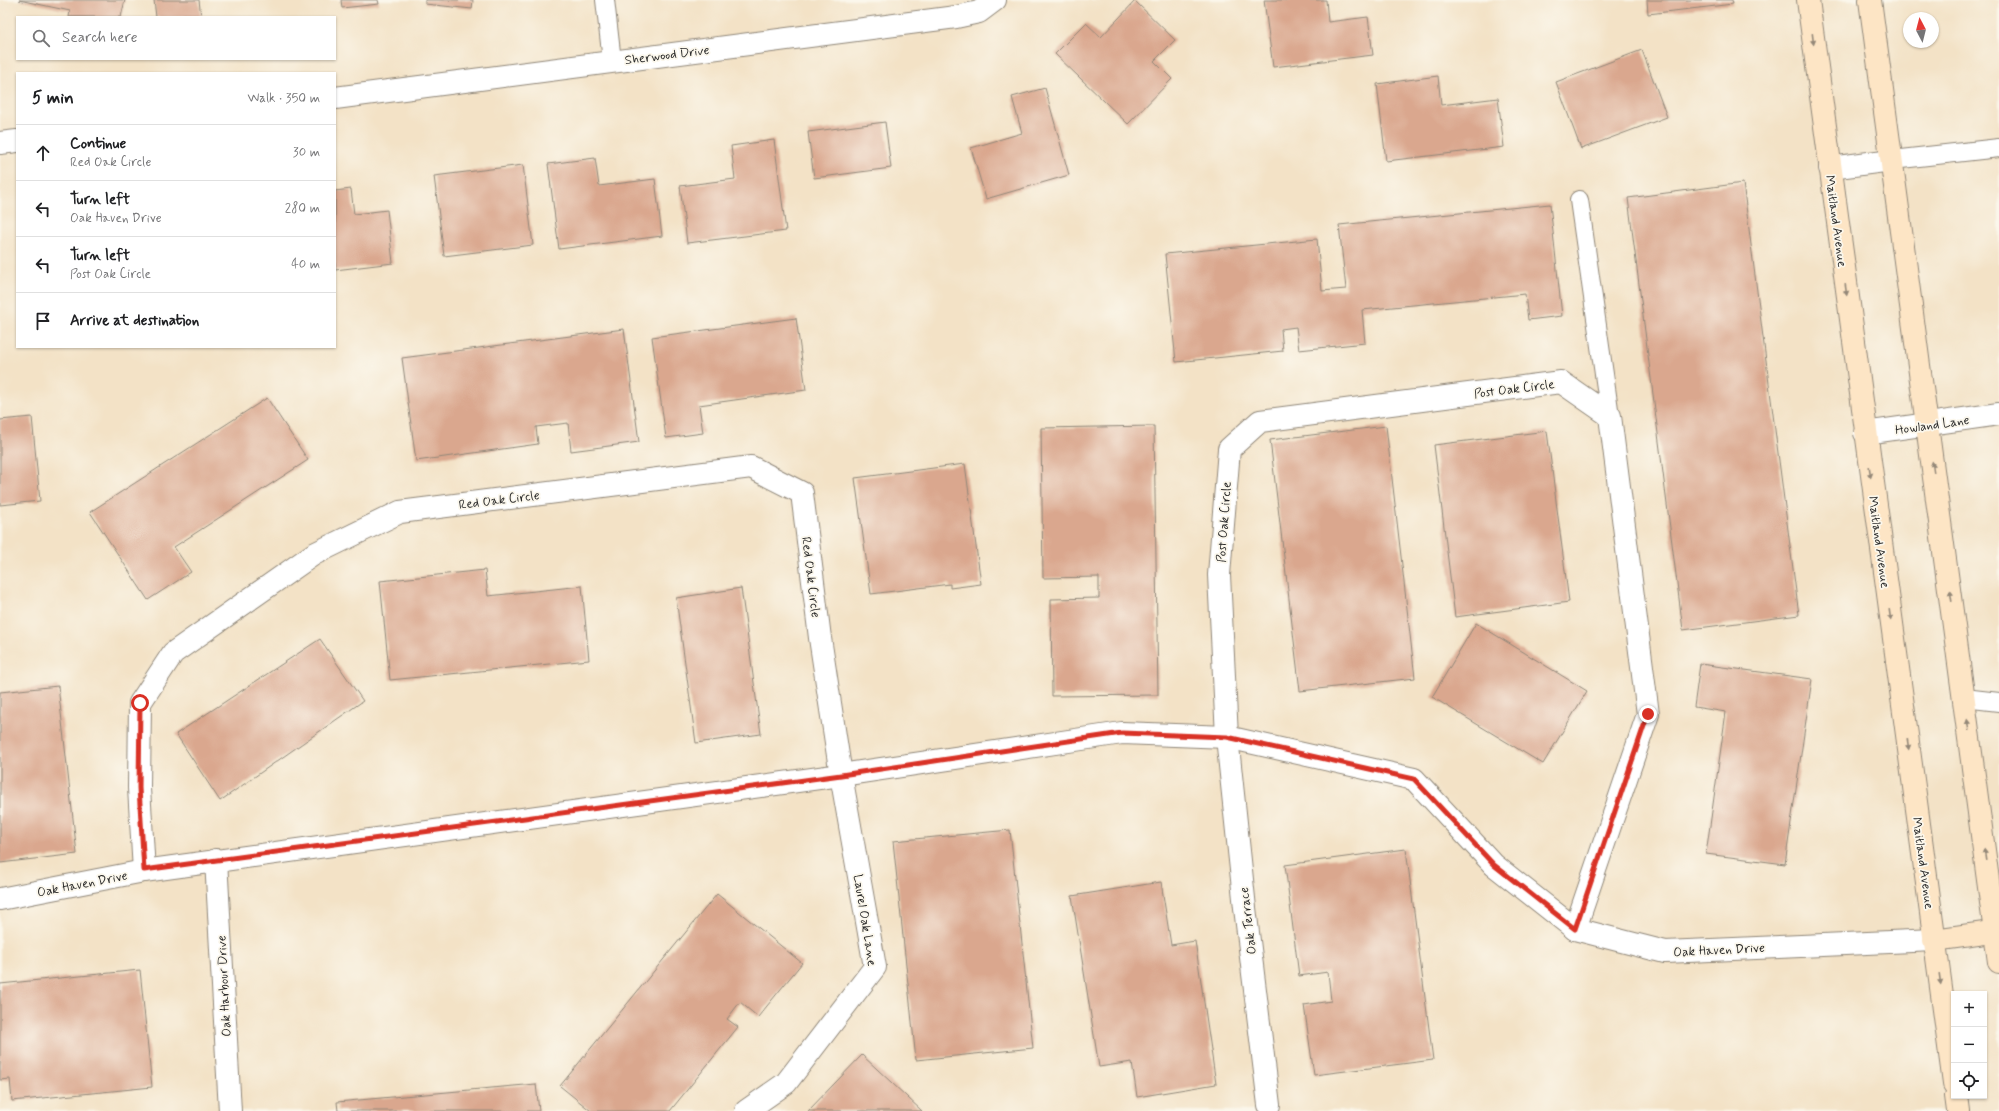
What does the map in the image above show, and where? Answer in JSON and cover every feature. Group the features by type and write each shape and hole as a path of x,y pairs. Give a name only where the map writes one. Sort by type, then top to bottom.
{"main road":[{"name":"Maitland Avenue","path":"1808,0 1865,434 1951,1063"},
{"path":"1870,0 1964,698 1997,931 1999,962"},
{"path":"1934,940 1997,931"},
{"path":"1956,1099 1958,1111"}],"street":[{"name":"Sherwood Drive","path":"336,98 956,17 979,12 994,0"},
{"path":"0,143 16,141"},
{"path":"1830,168 1892,160"},
{"name":"Post Oak Circle","path":"1227,737 1219,575 1229,449 1260,421 1561,382 1610,416"},
{"name":"Howland Lane","path":"1865,434 1999,414"},
{"path":"1575,929 1648,714 1610,416"},
{"name":"Red Oak Circle","path":"144,870 139,788 140,703 173,653 314,554 400,512 751,467 802,493 820,638 841,775"},
{"name":"Oak Haven Drive","path":"0,899 144,870 841,775 1122,733 1227,737 1414,779 1494,865 1575,929 1665,952 1934,940"},
{"name":"Oak Terrace","path":"1227,737 1246,916 1269,1104"},
{"name":"Laurel Oak Lane","path":"746,1111 786,1083 875,967 841,775"},
{"name":"Oak Harbour Drive","path":"216,860 230,1111"}],"lane":[{"path":"605,0 612,61"},
{"path":"1892,160 1999,148"},
{"path":"1579,200 1610,416"},
{"path":"1964,698 1999,702"}],"building":[{"path":"19,0 125,0 121,16 69,16 70,11"},
{"path":"154,0 199,0 201,16 156,16"},
{"path":"341,0 378,0 379,4 342,8"},
{"path":"425,0 473,0 472,9 425,4"},
{"path":"1264,0 1326,0 1328,22 1368,17 1373,55 1273,67"},
{"path":"1647,0 1732,0 1733,4 1648,14"},
{"path":"1135,1 1175,40 1154,61 1172,79 1128,124 1055,54 1086,23 1101,37"},
{"path":"1642,50 1667,117 1581,149 1556,82"},
{"path":"1438,76 1441,105 1498,98 1504,147 1386,161 1377,84"},
{"path":"1045,88 1069,175 986,199 971,148 1022,133 1012,97"},
{"path":"885,122 891,168 814,178 808,132"},
{"path":"774,140 786,231 687,243 680,186 735,179 731,146"},
{"path":"595,158 599,186 655,179 662,236 559,249 548,164"},
{"path":"523,165 533,245 444,256 434,176"},
{"path":"1743,183 1799,615 1683,630 1628,198"},
{"path":"351,189 354,214 387,210 393,263 336,270 336,191"},
{"path":"1550,204 1562,316 1528,320 1525,294 1362,310 1365,343 1299,350 1296,327 1281,329 1283,351 1176,362 1165,254 1317,239 1322,291 1346,289 1339,225"},
{"path":"796,318 806,390 699,405 703,433 666,438 652,337"},
{"path":"624,329 639,442 571,451 568,423 536,427 538,444 416,461 402,358"},
{"path":"267,398 308,460 174,547 191,572 148,600 90,512"},
{"path":"32,417 40,501 0,505 0,420"},
{"path":"1154,426 1158,695 1052,696 1051,599 1099,598 1099,577 1043,578 1041,428"},
{"path":"1386,426 1415,678 1300,691 1270,440"},
{"path":"1547,431 1569,602 1455,617 1434,445"},
{"path":"965,464 981,584 950,588 950,584 871,594 855,478"},
{"path":"485,570 488,596 582,586 589,660 390,680 380,581"},
{"path":"741,588 761,734 696,743 676,598"},
{"path":"1476,623 1587,691 1543,764 1432,697"},
{"path":"320,639 363,701 220,801 176,734"},
{"path":"1700,664 1812,679 1785,864 1706,854 1726,712 1694,707"},
{"path":"58,686 77,854 0,863 0,692"},
{"path":"1010,830 1033,1048 916,1060 893,841"},
{"path":"1406,849 1433,1060 1314,1075 1304,1005 1331,1001 1328,972 1299,976 1285,865"},
{"path":"1161,882 1171,945 1195,941 1216,1084 1137,1097 1132,1062 1099,1067 1072,896"},
{"path":"717,894 802,963 758,1017 740,1002 727,1019 738,1027 670,1111 591,1111 560,1086"},
{"path":"140,970 152,1087 12,1101 10,1079 0,1080 0,984"},
{"path":"862,1055 922,1111 808,1111"},
{"path":"536,1084 539,1111 338,1111 337,1102"}],"route":[{"path":"140,703 139,788 144,870 841,775 1122,733 1227,737 1414,779 1494,865 1575,929 1648,714"}]}
